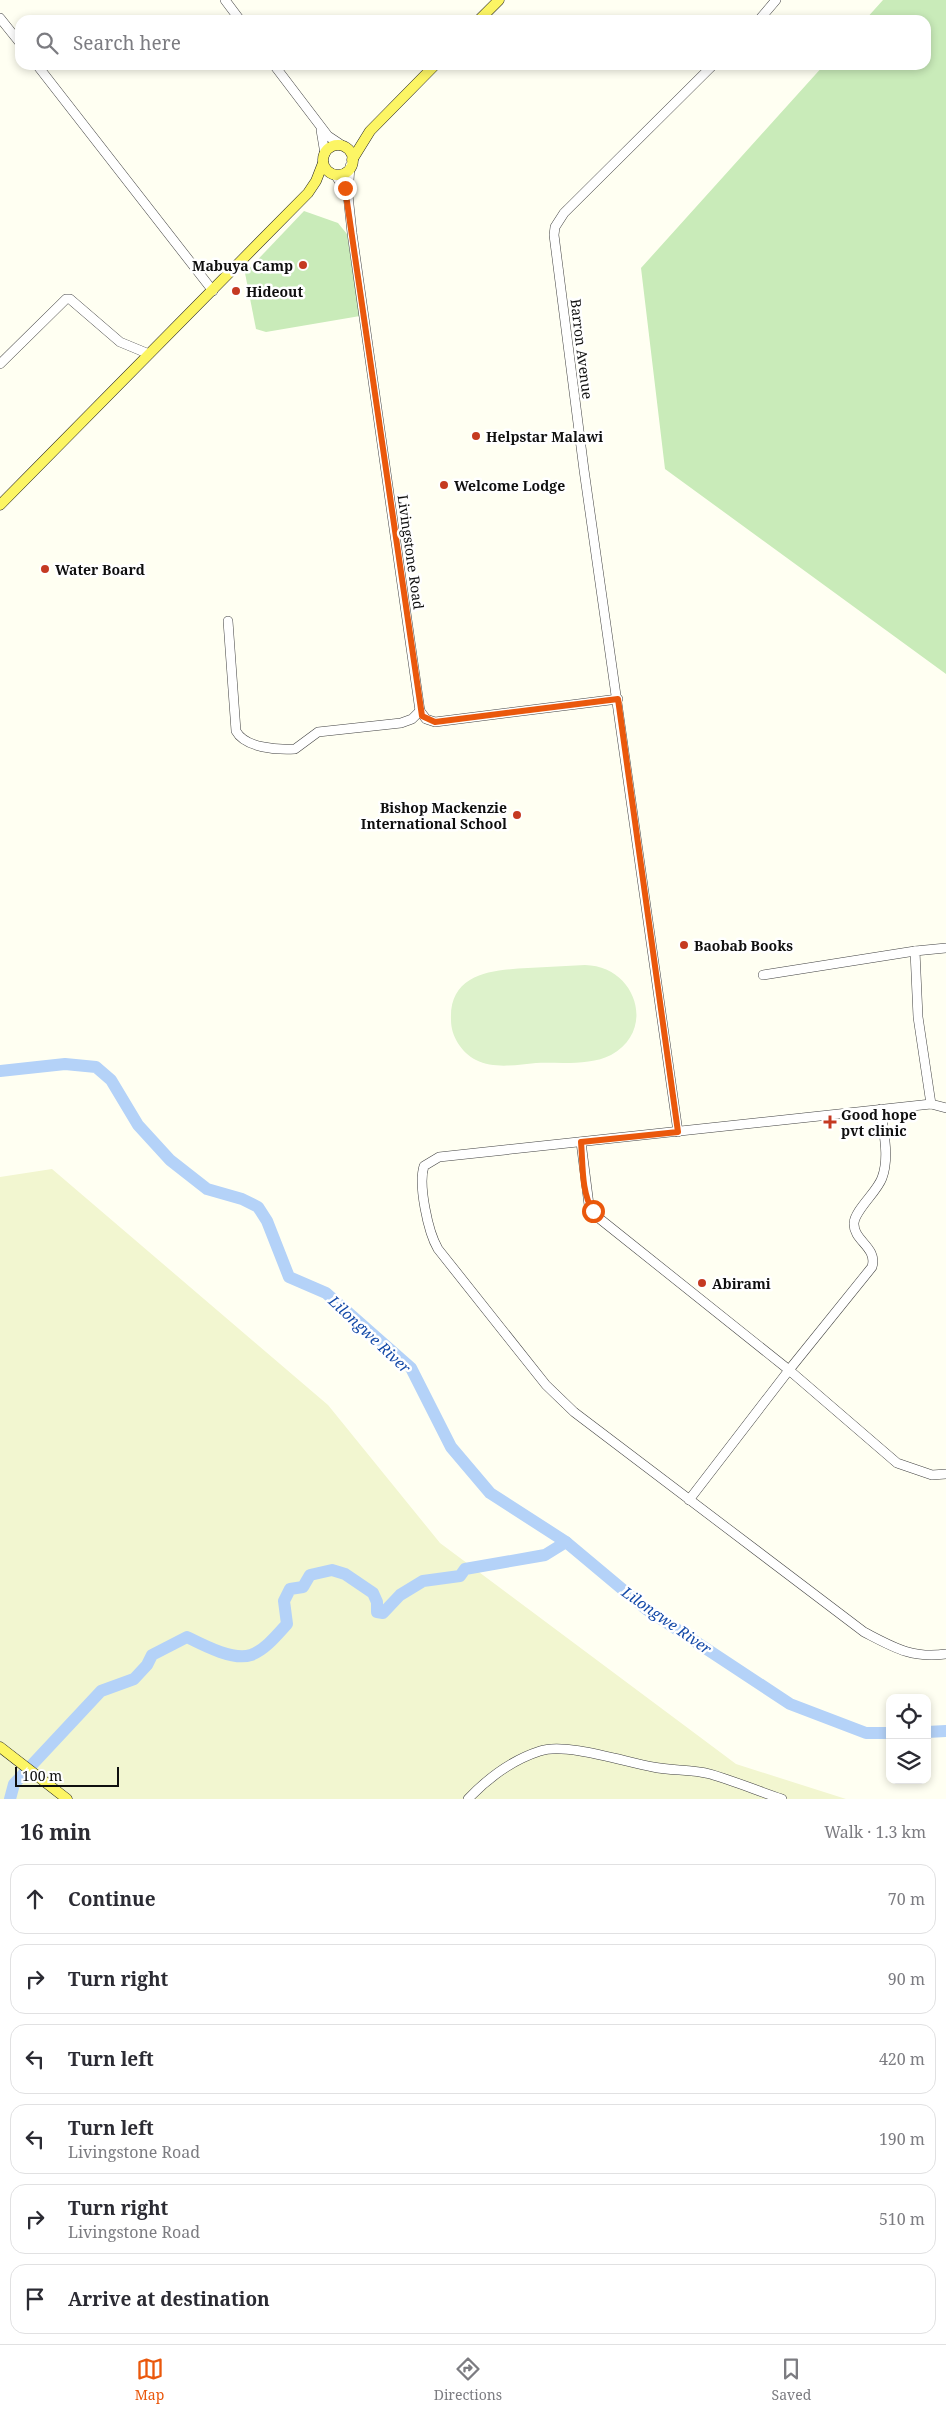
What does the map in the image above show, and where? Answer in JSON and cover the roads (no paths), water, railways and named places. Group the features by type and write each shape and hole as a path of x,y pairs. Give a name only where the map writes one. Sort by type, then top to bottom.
{"main road":[{"path":"484,15 499,0"},
{"path":"308,193 344,173 370,131 430,70"},
{"path":"0,505 308,193 316,181 324,158 332,147 370,131"},
{"path":"340,144 349,149 351,163"},
{"path":"324,158 328,173 336,176"},
{"path":"4,1750 66,1799"}],"street":[{"path":"225,0 236,15"},
{"path":"763,15 776,0"},
{"path":"0,18 15,37"},
{"path":"41,70 212,291"},
{"path":"278,70 320,127 331,140 340,144"},
{"name":"Barron Avenue","path":"618,699 584,470 554,235 555,227 564,213 708,70"},
{"path":"320,127 324,158"},
{"name":"Livingstone Road","path":"351,163 348,195 420,711"},
{"name":"Livingstone Road","path":"336,176 342,182 348,195"},
{"path":"0,364 66,299 70,299 120,342 149,354"},
{"path":"228,621 236,731 247,742 295,749 318,732 401,724 412,720 420,711 426,719 435,722 618,699 678,1132"},
{"path":"763,974 946,948"},
{"path":"915,952 918,1017 931,1104"},
{"path":"946,1108 931,1104 439,1157 424,1166 421,1181 431,1234 438,1249 546,1385 574,1412 864,1632 903,1652 928,1657 946,1654"},
{"path":"690,1500 789,1370 872,1267 873,1256 871,1251 857,1234 854,1225 858,1215 883,1176 886,1157 881,1109"},
{"path":"581,1142 589,1204 600,1218 789,1370 897,1463 932,1476 946,1474"},
{"path":"468,1799 485,1781 505,1768 541,1750 549,1749 581,1752 655,1768 690,1770 712,1775 782,1799"}],"waterway":[{"name":"Lilongwe River","path":"0,1071 65,1064 96,1067 111,1080 138,1125 170,1160 207,1189 242,1199 258,1207 267,1221 289,1277 326,1293 411,1368 451,1447 490,1493 566,1542 646,1609 790,1704 866,1733 886,1733"},
{"path":"10,1799 14,1784 101,1691 134,1679 147,1665 152,1655 187,1637 227,1654 244,1656 256,1653 270,1642 287,1624 284,1601 290,1589 303,1587 310,1575 332,1570 345,1574 373,1593 377,1602 377,1612 383,1613 400,1595 423,1581 460,1576 465,1569 545,1555 566,1542"},
{"name":"Lilongwe River","path":"931,1732 946,1731"}],"place":[{"name":"Mabuya Camp","path":"303,265"},
{"name":"Hideout","path":"236,291"},
{"name":"Helpstar Malawi","path":"476,436"},
{"name":"Welcome Lodge","path":"444,485"},
{"name":"Water Board","path":"45,569"},
{"name":"Bishop Mackenzie International School","path":"517,815"},
{"name":"Baobab Books","path":"684,945"},
{"name":"Good hope pvt clinic","path":"830,1122"},
{"name":"Abirami","path":"702,1283"}]}
